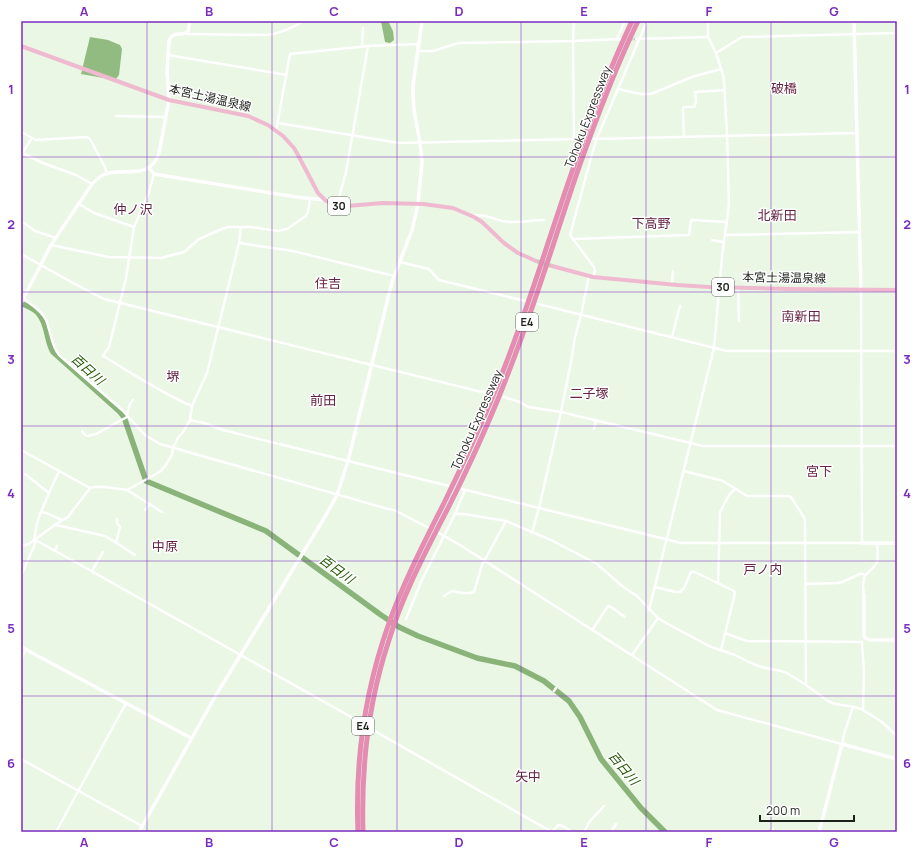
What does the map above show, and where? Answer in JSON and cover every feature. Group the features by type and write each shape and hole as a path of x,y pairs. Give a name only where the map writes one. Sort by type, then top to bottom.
{"highway":[{"name":"Tohoku Expressway","path":"358,832 357,794 361,740 372,677 414,563 469,452 492,400 518,332 582,142 613,63 632,21"},
{"name":"Tohoku Expressway","path":"395,614 474,453 500,394 516,354 588,142 618,65 638,21"},
{"name":"Tohoku Expressway","path":"363,832 362,794 367,734 378,678 391,625"}],"main road":[{"name":"本宮土湯温泉線","path":"21,46 169,100 248,116 268,125 294,148 316,190 324,200"},
{"name":"30","path":"324,200 337,205 347,206 383,203 418,204 453,208 474,217 518,253 536,261"},
{"name":"本宮土湯温泉線","path":"552,266 591,276 672,285 897,290"}],"street":[{"path":"184,34 188,30 190,21"},
{"path":"304,21 284,31 266,35 176,34 171,37 169,41 167,72 169,100 160,153 156,161 152,166 140,171 107,174 100,177 92,184 51,245 22,301 37,308 42,314 46,320 52,344 59,355 122,410 126,417 144,435 149,436 160,444 394,510 429,528"},
{"path":"139,832 191,738 337,495 348,461 394,276 412,230 418,204 422,162 415,116 413,85 422,21"},
{"path":"574,21 572,41 574,139"},
{"path":"418,51 433,51 459,43 619,39 625,21"},
{"path":"532,532 539,508 560,412 574,337 591,276 595,271 594,267 570,235 596,138 618,89 637,39 647,21"},
{"path":"649,610 714,348 724,242 730,204 724,81 716,53 708,37 708,21"},
{"path":"854,21 862,351 862,542"},
{"path":"362,46 363,28"},
{"path":"716,53 742,36 897,33"},
{"path":"637,39 708,37"},
{"path":"276,131 290,54 362,46 419,44"},
{"path":"337,205 346,172 368,46"},
{"path":"168,55 287,75"},
{"path":"618,89 642,94 651,94 692,77 721,68"},
{"path":"684,136 683,109 684,107 694,107 696,102 696,92 725,90"},
{"path":"116,116 166,117"},
{"path":"278,123 399,143 580,139"},
{"path":"21,132 36,140 87,137 90,139 105,167 107,174"},
{"path":"596,138 857,132"},
{"path":"32,138 22,154 76,175 92,184"},
{"path":"148,168 154,174 324,200"},
{"path":"154,174 148,195 134,227 126,278 109,347 103,356 175,399 192,406"},
{"path":"51,245 109,258 161,258 184,252 199,239 228,227 250,227 278,231 287,229 306,216 310,199"},
{"path":"79,204 94,213 134,227"},
{"path":"474,217 477,215 514,223 544,220"},
{"path":"573,239 689,235 692,220 727,222"},
{"path":"21,221 35,231 56,238"},
{"path":"127,490 161,471 172,455 173,448 178,438 190,420 192,406 207,373 239,243 241,227"},
{"path":"726,235 860,232"},
{"path":"712,240 724,242"},
{"path":"239,243 298,252 394,276"},
{"path":"21,254 98,296 490,394"},
{"path":"399,262 428,269 439,280 525,301"},
{"path":"672,285 673,272"},
{"path":"738,287 739,321"},
{"path":"538,304 727,351 897,351"},
{"path":"672,337 680,306"},
{"path":"504,397 520,402 528,407 596,420 706,447 897,446"},
{"path":"82,431 86,436 93,435 126,417 132,400"},
{"path":"190,420 224,430 449,486"},
{"path":"594,429 596,420"},
{"path":"21,450 90,488 105,487 127,490 162,512"},
{"path":"21,575 35,544 37,524 40,514 59,471"},
{"path":"684,471 723,481 747,496 790,497 805,519 806,685"},
{"path":"25,474 49,493"},
{"path":"21,546 35,541 56,524 68,517 90,488"},
{"path":"718,584 720,512 729,495 735,489"},
{"path":"406,619 421,582 455,514 464,490 686,543 897,543"},
{"path":"145,510 150,504"},
{"path":"41,512 62,520"},
{"path":"455,514 464,514 506,521 597,564 622,586 637,596 658,618 691,637 711,647 761,667 787,673 828,701 863,710 882,722 897,736"},
{"path":"116,543 120,527 116,522 117,519"},
{"path":"444,596 452,591 466,593 474,592 484,560 506,521"},
{"path":"56,524 105,536 135,555"},
{"path":"439,533 484,560 717,710 897,759"},
{"path":"35,541 360,722"},
{"path":"863,710 863,581 866,575 875,567 877,563 877,543"},
{"path":"55,551 57,546"},
{"path":"92,572 103,552"},
{"path":"655,587 680,592 684,588 691,572 698,572 733,591 735,593 721,650"},
{"path":"805,584 838,583 860,574 866,575"},
{"path":"593,630 608,606 625,617"},
{"path":"632,655 658,618"},
{"path":"725,633 748,641 805,642 897,640"},
{"path":"21,646 191,738"},
{"path":"21,659 26,649"},
{"path":"56,832 126,703"},
{"path":"818,832 844,734 853,707"},
{"path":"372,729 552,832 558,825 563,826 572,832"},
{"path":"21,759 78,792 142,826"},
{"path":"584,832 590,821 604,806"},
{"path":"611,832 616,824"}],"green space":[{"path":"381,21 388,21 393,31 394,40 390,43 385,42"},
{"path":"90,37 108,40 120,45 122,49 119,75 115,80 81,74"}],"waterway":[{"name":"百日川","path":"21,303 34,310 41,317 44,322 49,343 53,352 124,417 146,481 266,531 399,627 418,636 477,658 515,666 544,681 569,701 580,717 601,759 641,808 665,832"}],"tunnel":[{"path":"623,39 636,39"},
{"path":"536,261 552,266"}],"district":[{"name":"破橋","path":"784,88"},
{"name":"仲ノ沢","path":"133,209"},
{"name":"北新田","path":"777,215"},
{"name":"下高野","path":"651,223"},
{"name":"住吉","path":"328,283"},
{"name":"南新田","path":"801,316"},
{"name":"堺","path":"173,376"},
{"name":"二子塚","path":"589,393"},
{"name":"前田","path":"323,400"},
{"name":"宮下","path":"819,471"},
{"name":"中原","path":"165,546"},
{"name":"戸ノ内","path":"763,569"},
{"name":"矢中","path":"528,776"}]}
